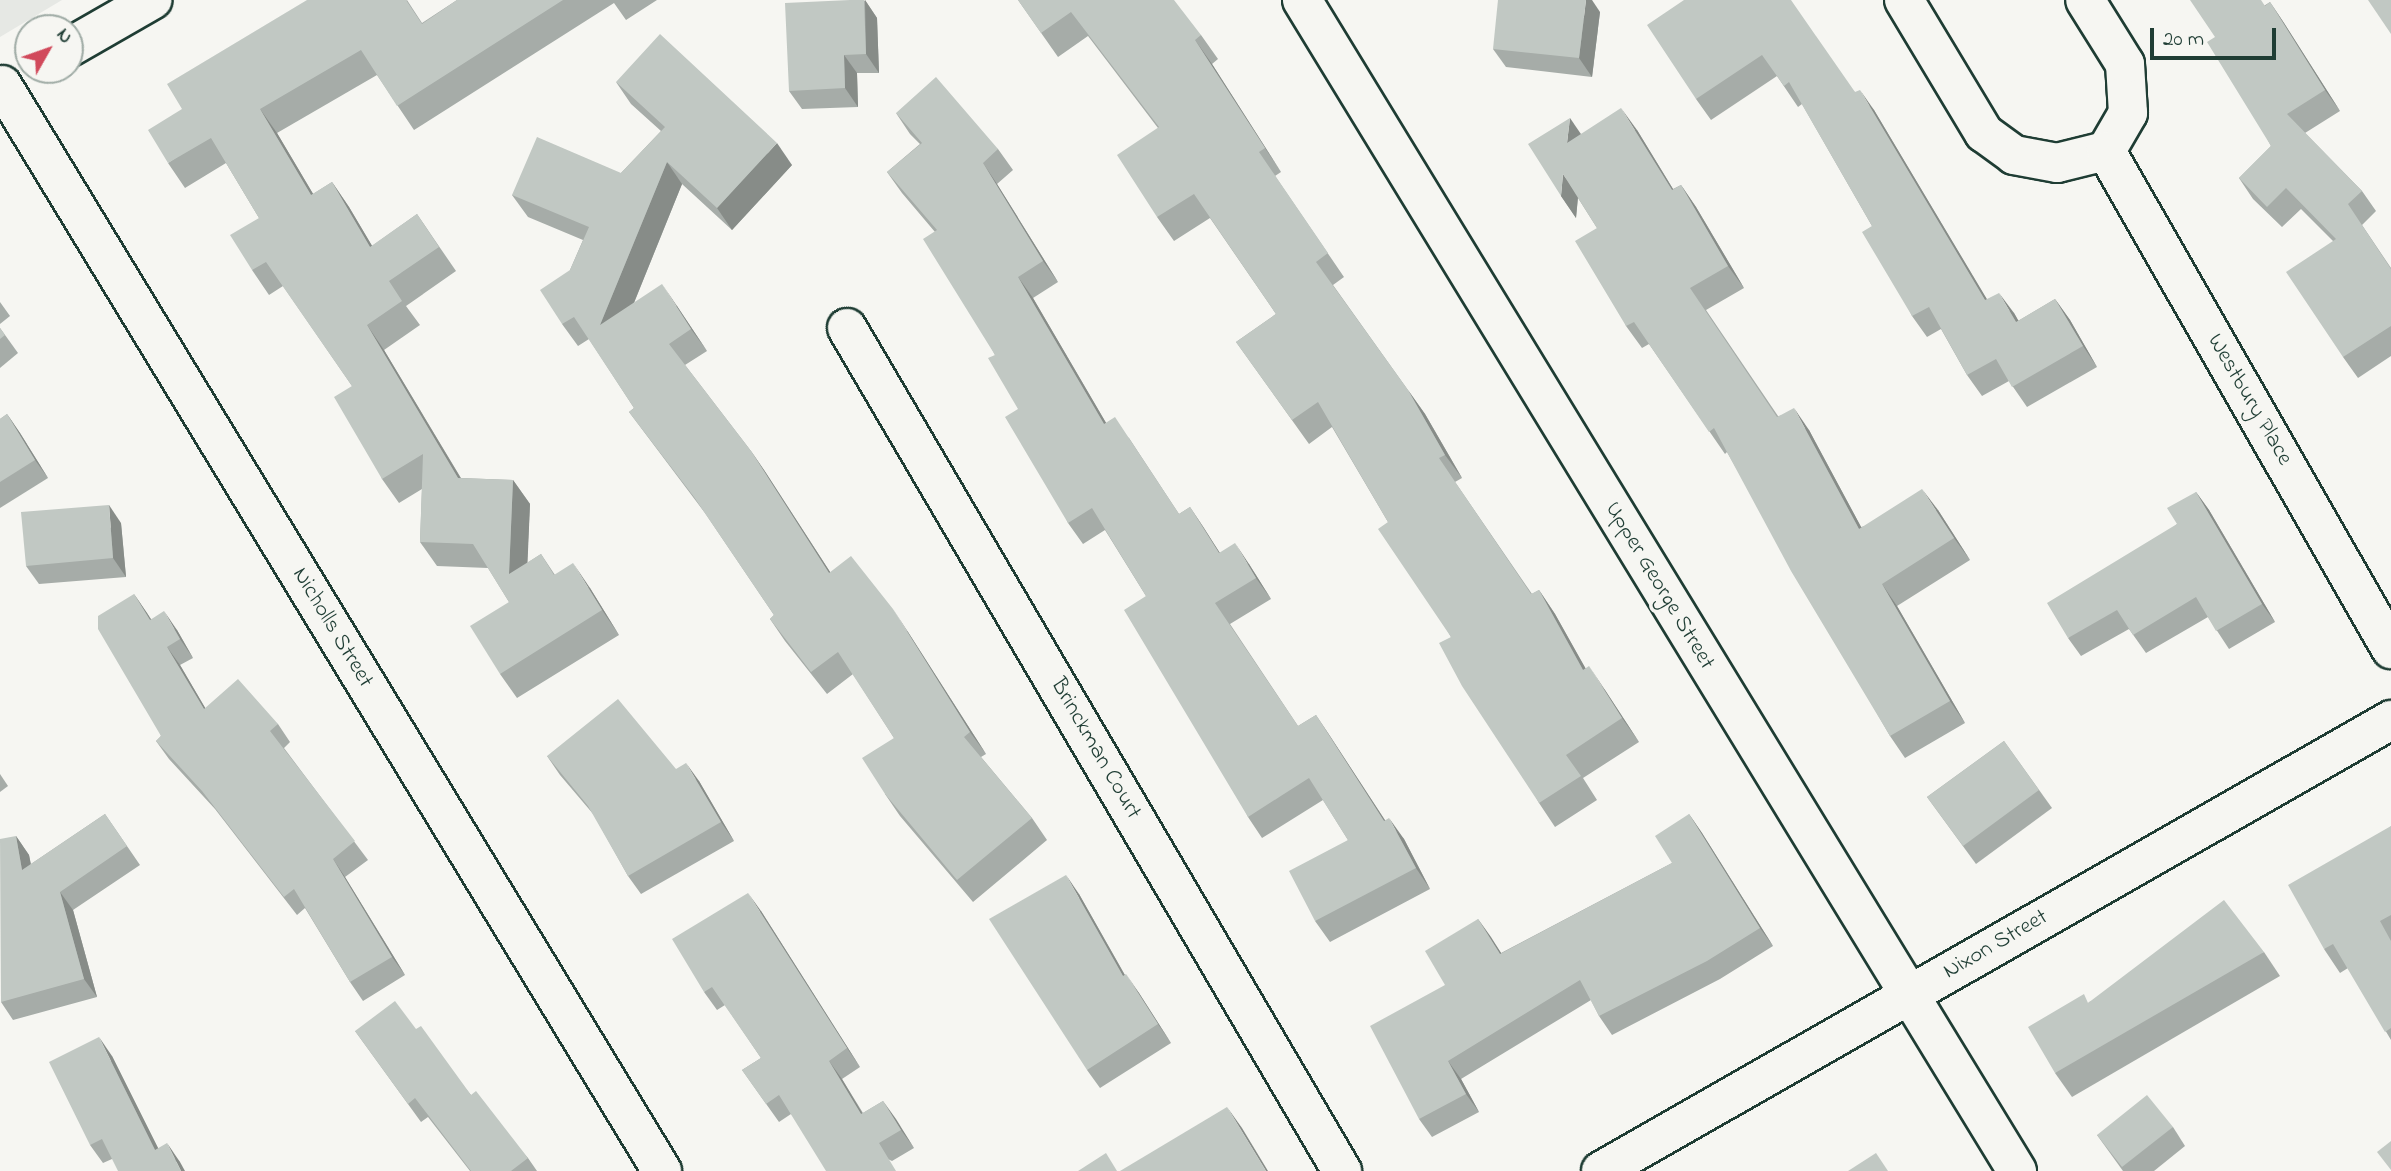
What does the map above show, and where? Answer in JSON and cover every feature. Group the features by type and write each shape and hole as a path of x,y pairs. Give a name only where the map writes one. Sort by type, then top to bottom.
{"street":[{"path":"84,39 152,0"},
{"name":"Upper George Street","path":"1302,0 2017,1171"},
{"path":"1904,0 1984,133 2014,155 2057,163 2106,151 2128,113 2125,64 2085,0"},
{"name":"Nicholls Street","path":"10,80 662,1171"},
{"name":"Westbury Place","path":"2106,151 2391,649"},
{"name":"Brinckman Court","path":"847,328 1342,1171"},
{"name":"Nixon Street","path":"1601,1171 2391,720"}],"shaded area":[{"path":"0,0 62,0 39,14 14,14 14,29 0,37"}],"building":[{"path":"307,0 406,0 422,24 457,0 563,0 397,106 361,50 260,109 311,195 332,182 370,247 417,214 439,247 389,281 402,301 367,325 458,478 513,480 509,574 541,554 554,575 573,563 602,610 500,674 470,626 509,602 473,544 420,542 423,454 382,479 334,397 352,386 266,262 252,270 230,235 259,218 211,138 168,163 148,130 182,109 167,84"},
{"path":"864,0 866,54 844,55 845,88 789,91 785,3"},
{"path":"1018,0 1174,0 1201,35 1195,40 1265,148 1259,152 1328,253 1316,262 1408,390 1445,455 1439,458 1531,594 1539,590 1583,670 1589,666 1622,718 1566,755 1581,776 1539,803 1462,686 1439,643 1451,637 1378,529 1388,522 1318,402 1292,420 1236,342 1276,314 1194,194 1157,217 1117,155 1159,127 1071,12 1041,33"},
{"path":"1498,0 1586,0 1579,58 1493,49"},
{"path":"1684,0 1791,0 1855,92 1860,90 1985,300 1999,293 2016,322 2055,299 2083,346 2012,387 1996,359 1967,375 1929,307 1912,316 1862,232 1872,226 1789,82 1784,86 1762,55 1696,99 1647,25"},
{"path":"2190,0 2261,0 2265,6 2270,2 2325,90 2287,114 2362,191 2348,204 2391,269 2391,326 2343,357 2286,272 2336,239 2286,188 2267,207 2239,178 2271,146 2207,42 2215,37"},
{"path":"2368,0 2391,0 2391,34"},
{"path":"660,34 777,143 717,208 667,162 600,325 662,284 691,329 669,344 751,451 829,573 851,556 893,609 970,732 964,737 1032,818 957,880 885,794 862,758 894,738 838,652 811,672 770,619 774,615 694,497 629,412 634,408 574,317 562,324 540,290 570,270 589,227 512,195 537,137 621,173 665,127 616,82"},
{"path":"936,77 998,149 983,163 1043,261 1018,277 1104,424 1115,417 1179,514 1190,507 1219,553 1235,543 1256,578 1215,603 1298,726 1316,715 1384,821 1389,818 1416,868 1315,921 1289,871 1348,840 1309,778 1248,817 1124,610 1146,596 1092,508 1068,523 1005,417 1018,409 988,358 995,355 923,239 937,230 887,172 922,143 896,113"},
{"path":"1621,108 1672,190 1681,185 1728,266 1690,288 1777,417 1794,408 1859,529 1922,489 1954,538 1882,584 1950,701 1890,736 1791,571 1714,428 1709,432 1634,322 1626,326 1575,241 1597,228 1563,174 1561,196 1528,144 1570,118 1567,143"},
{"path":"7,414 35,460 0,482 0,419"},
{"path":"2196,492 2262,604 2216,631 2196,597 2133,635 2117,610 2068,638 2047,603 2177,524 2167,508"},
{"path":"109,505 113,558 26,566 21,512"},
{"path":"134,594 150,620 164,611 180,639 167,647 204,709 238,679 278,724 270,731 355,841 333,859 392,957 350,982 294,889 284,897 202,791 156,741 161,736 98,629 98,616"},
{"path":"618,699 676,769 686,763 721,822 628,876 588,806 547,756"},
{"path":"2004,741 2039,790 1963,846 1927,797"},
{"path":"105,814 127,846 60,892 84,979 1,1002 0,839 16,836 22,870"},
{"path":"1689,814 1760,928 1707,961 1599,1016 1580,980 1448,1061 1466,1094 1419,1119 1370,1026 1445,985 1425,951 1478,919 1500,954 1672,863 1655,836"},
{"path":"2391,826 2391,915 2380,921 2391,941 2391,1028 2385,1032 2333,944 2324,949 2288,885"},
{"path":"1066,875 1123,976 1126,974 1158,1024 1087,1070 989,919"},
{"path":"748,893 847,1048 829,1061 861,1114 883,1101 901,1130 879,1143 896,1171 826,1171 779,1095 766,1104 742,1070 761,1058 712,987 704,992 672,939"},
{"path":"2224,900 2264,952 2055,1073 2028,1027 2084,994 2088,1003"},
{"path":"395,1001 416,1029 421,1026 471,1095 476,1091 528,1158 511,1171 471,1171 415,1098 408,1104 355,1031"},
{"path":"99,1037 155,1150 167,1143 181,1171 118,1171 102,1139 90,1145 49,1062"},
{"path":"2147,1095 2173,1127 2122,1167 2097,1135"},
{"path":"1227,1107 1266,1171 1120,1171"},
{"path":"2391,1141 2391,1170 2377,1152"},
{"path":"1106,1153 1117,1171 1078,1171"},
{"path":"1876,1153 1888,1171 1848,1171"}]}
